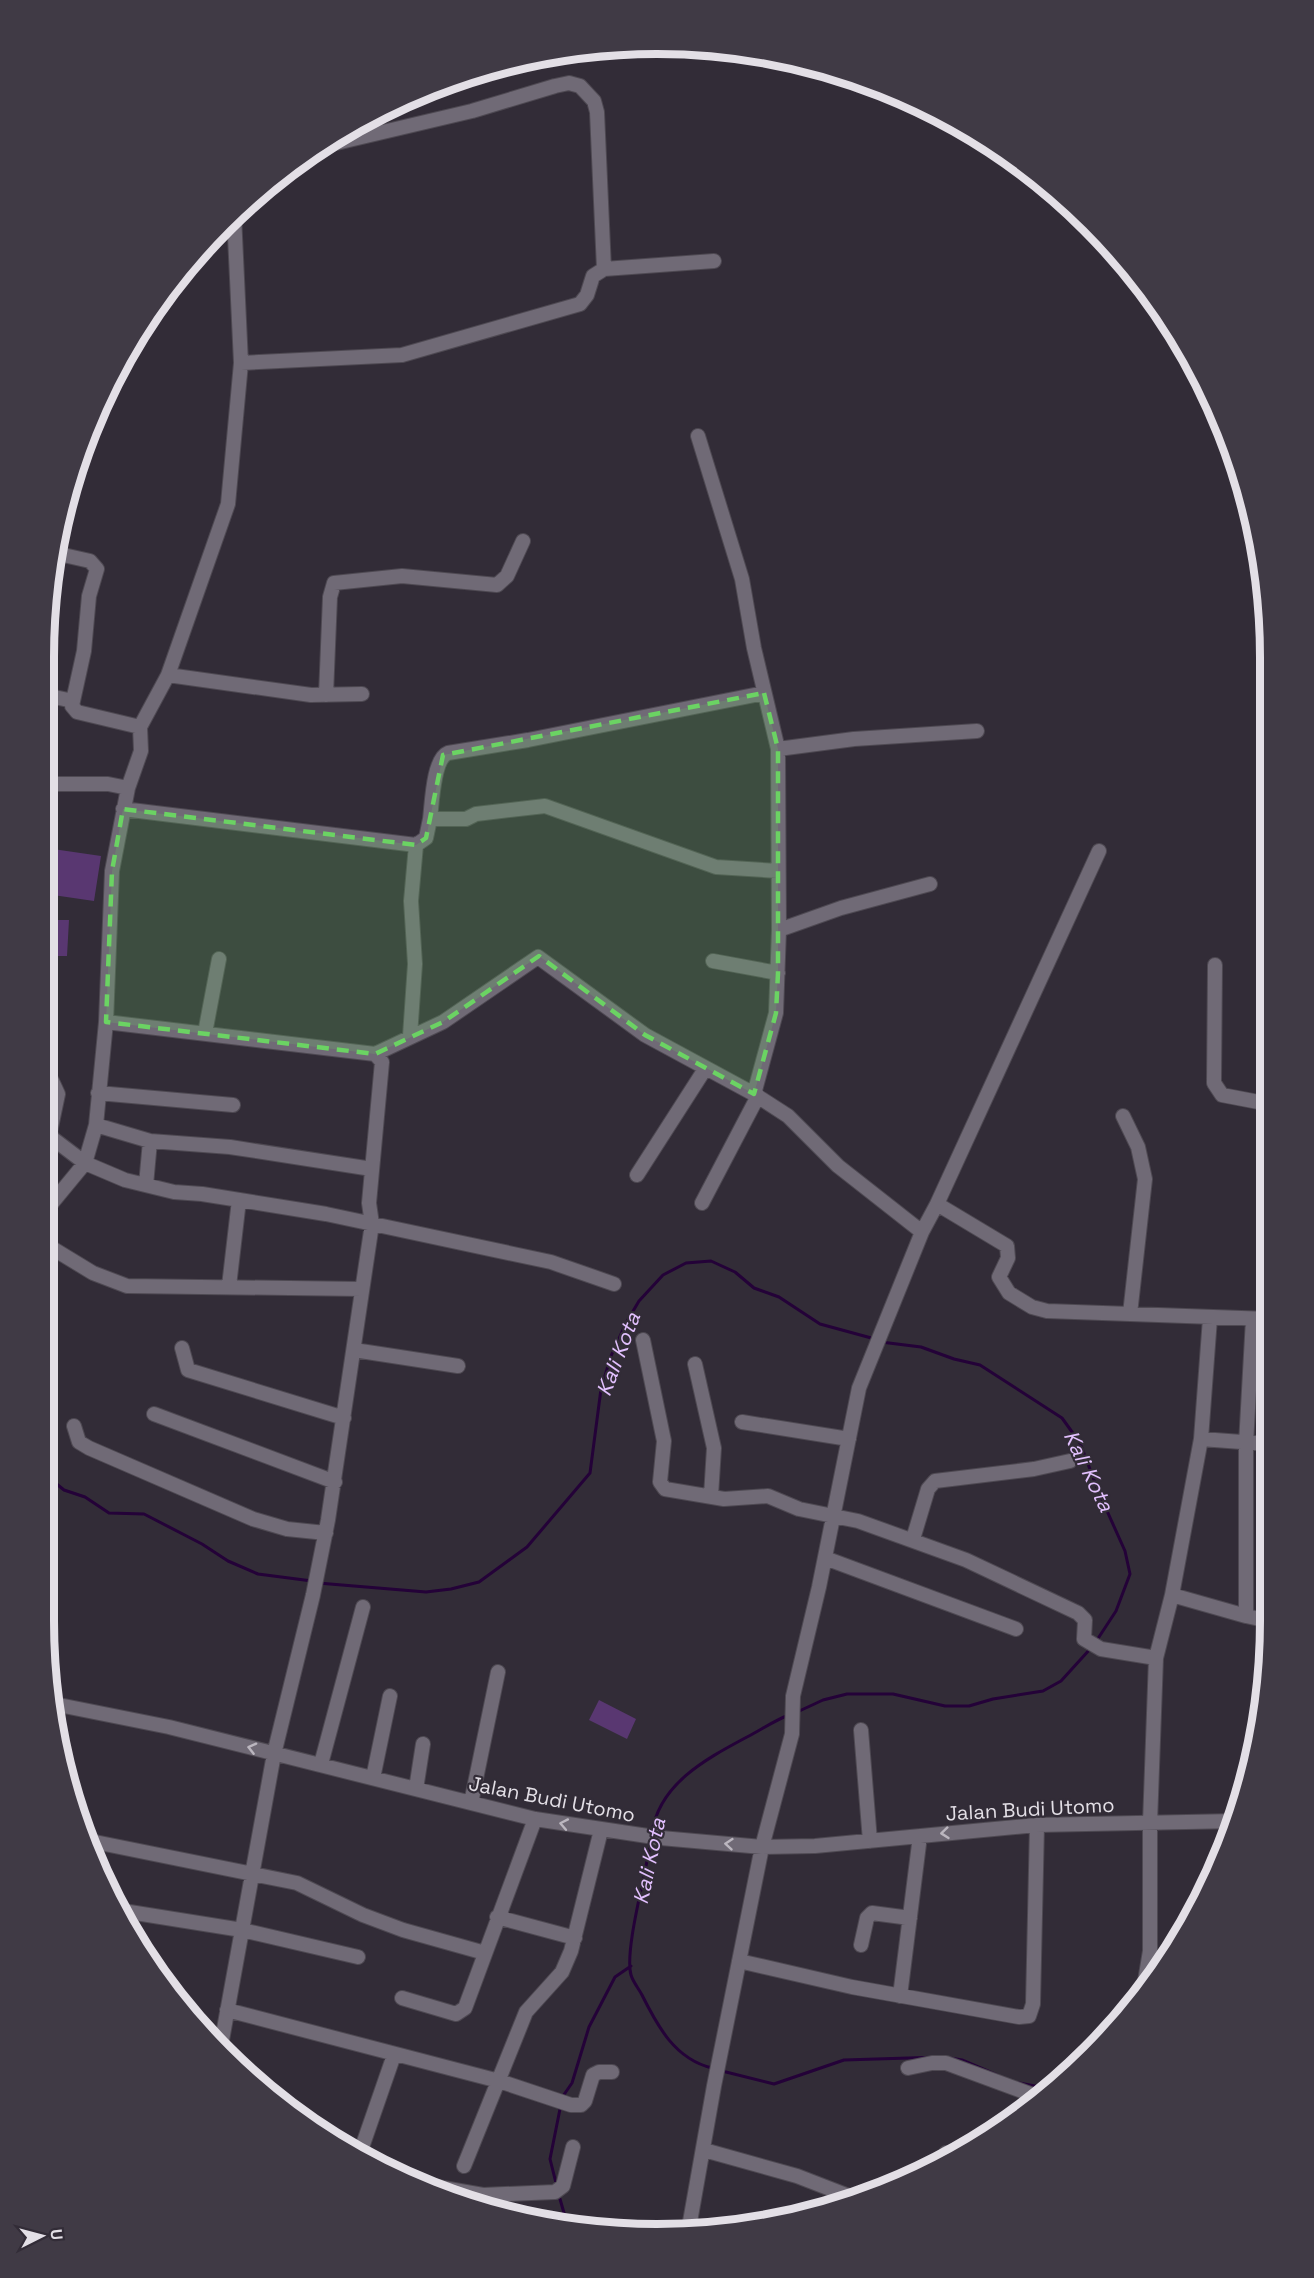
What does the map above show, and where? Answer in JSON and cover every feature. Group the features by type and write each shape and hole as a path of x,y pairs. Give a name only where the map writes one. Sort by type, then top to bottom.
{"street":[{"path":"347,140 472,111 555,86 569,83 580,86 594,100 600,124 604,270"},
{"path":"54,1196 85,1163 96,1125 105,1022 112,871 128,788 141,751 140,727 168,675 228,504 241,363 235,228"},
{"path":"241,363 402,355 580,304 587,295 593,276 604,270 714,261"},
{"path":"698,436 742,579 764,693 778,749 779,930 776,1013 756,1095 702,1203"},
{"path":"326,695 330,597 334,583 402,576 497,585 507,576 523,541"},
{"path":"63,555 90,561 97,568 89,596 84,651 72,706 77,712 140,727"},
{"path":"168,675 311,695 362,694"},
{"path":"123,809 416,845 426,838 438,764 440,759 448,753 528,740 764,693"},
{"path":"54,697 73,701"},
{"path":"778,749 854,739 976,731"},
{"path":"54,784 108,784 128,788"},
{"path":"430,819 466,819 476,813 545,806 716,867 778,871"},
{"path":"410,1036 415,964 411,902 416,845"},
{"path":"690,2223 714,2086 762,1847 793,1724 792,1704 825,1558 859,1388 922,1232 937,1204 1099,851"},
{"path":"779,930 840,908 930,884"},
{"path":"375,1054 443,1022 538,957 645,1035 756,1095 788,1116 838,1166 922,1232"},
{"path":"206,1033 219,959"},
{"path":"714,961 778,973"},
{"path":"1215,965 1214,1083 1222,1095 1260,1102"},
{"path":"105,1022 375,1054 381,1058 383,1066 369,1203 372,1224 335,1482 319,1570 274,1754 222,2038"},
{"path":"637,1175 705,1069"},
{"path":"54,1085 58,1094 54,1113"},
{"path":"98,1093 233,1105"},
{"path":"1123,1116 1138,1147 1145,1179 1130,1314"},
{"path":"96,1125 150,1141 230,1147 372,1169"},
{"path":"54,1140 85,1163 125,1180 280,1205 551,1262 614,1284"},
{"path":"146,1185 150,1141"},
{"path":"229,1286 239,1200"},
{"path":"937,1204 1006,1246 1008,1258 999,1277 1009,1293 1020,1301 1047,1311 1260,1318"},
{"path":"54,1249 93,1273 127,1286 362,1289"},
{"path":"1147,1972 1150,1952 1150,1823 1156,1658 1172,1595 1201,1439 1210,1318"},
{"path":"1246,1616 1246,1444 1253,1318"},
{"path":"643,1341 664,1441 660,1482 665,1488 737,1500 768,1496 785,1505 832,1515 913,1539 966,1560 1078,1613 1085,1620 1082,1636 1087,1642 1101,1649 1156,1658"},
{"path":"182,1348 188,1370 344,1418"},
{"path":"354,1350 458,1366"},
{"path":"695,1364 714,1448 711,1496"},
{"path":"154,1414 335,1482"},
{"path":"742,1422 849,1439"},
{"path":"74,1426 79,1442 89,1448 253,1519 287,1529 326,1533"},
{"path":"1201,1439 1260,1444"},
{"path":"913,1539 928,1489 934,1481 1034,1469 1070,1461"},
{"path":"825,1558 1016,1629"},
{"path":"1172,1595 1260,1619"},
{"path":"321,1764 363,1607"},
{"path":"471,1803 498,1672"},
{"path":"373,1778 390,1696"},
{"name":"Jalan Budi Utomo","path":"60,1705 169,1727 536,1819 661,1839 762,1847 870,1841 1037,1825 1226,1821"},
{"path":"861,1730 870,1841"},
{"path":"416,1789 423,1744"},
{"path":"402,1998 456,2014 465,2008 497,1917 536,1819"},
{"path":"739,1961 900,1996 1019,2017 1029,2016 1033,2004 1037,1825"},
{"path":"464,2166 526,2012 562,1972 574,1938 601,1830"},
{"path":"900,1996 920,1836"},
{"path":"96,1842 253,1872 297,1883 363,1915 403,1930 485,1953"},
{"path":"129,1912 242,1930 358,1957"},
{"path":"861,1945 867,1918 872,1912 910,1918"},
{"path":"497,1917 574,1938"},
{"path":"227,2010 499,2082 534,2095 578,2105 585,2101 593,2075 602,2071 612,2072"},
{"path":"362,2147 394,2055"},
{"path":"908,2068 932,2062 946,2063 1030,2094"},
{"path":"461,2191 483,2195 555,2193 563,2186 573,2147"},
{"path":"704,2150 796,2176 844,2194"}],"highlighted area":[{"path":"764,693 778,749 778,973 776,1013 754,1094 645,1035 539,956 443,1022 375,1054 106,1022 112,871 123,809 416,845 426,838 443,755"}],"shaded area":[{"path":"54,849 101,856 94,901 54,895"},
{"path":"54,920 69,920 67,956 54,956"},
{"path":"599,1700 636,1719 627,1739 589,1720"}],"waterway":[{"name":"Kali Kota","path":"318,1583 426,1592 451,1589 479,1582 527,1547 590,1473 601,1389 611,1356 626,1323 639,1301 663,1275 686,1263 711,1261 735,1272 754,1288 779,1297 820,1324 875,1339"},
{"name":"Kali Kota","path":"881,1342 921,1347 954,1359 980,1365 1062,1418 1080,1443 1125,1551 1130,1574 1116,1611 1097,1640"},
{"name":"Kali Kota","path":"54,1482 64,1490 85,1497 109,1513 144,1514 202,1544 228,1561 258,1574 312,1581"},
{"name":"Kali Kota","path":"795,1713 823,1700 847,1694 893,1694 945,1706 969,1706 993,1699 1043,1691 1061,1681 1091,1648"},
{"name":"Kali Kota","path":"652,1833 656,1815 664,1800 688,1774 717,1754 789,1715"},
{"name":"Kali Kota","path":"651,1839 633,1929 631,1975 654,2019 669,2040 688,2057 712,2068"},
{"path":"563,2096 572,2083 589,2027 615,1977 631,1966"},
{"name":"Kali Kota","path":"722,2071 774,2084 844,2060 941,2057"},
{"name":"Kali Kota","path":"950,2058 962,2060 997,2075"},
{"name":"Kali Kota","path":"1014,2082 1039,2087"},
{"path":"556,2183 550,2159 560,2109"},
{"path":"560,2199 565,2217"}]}
